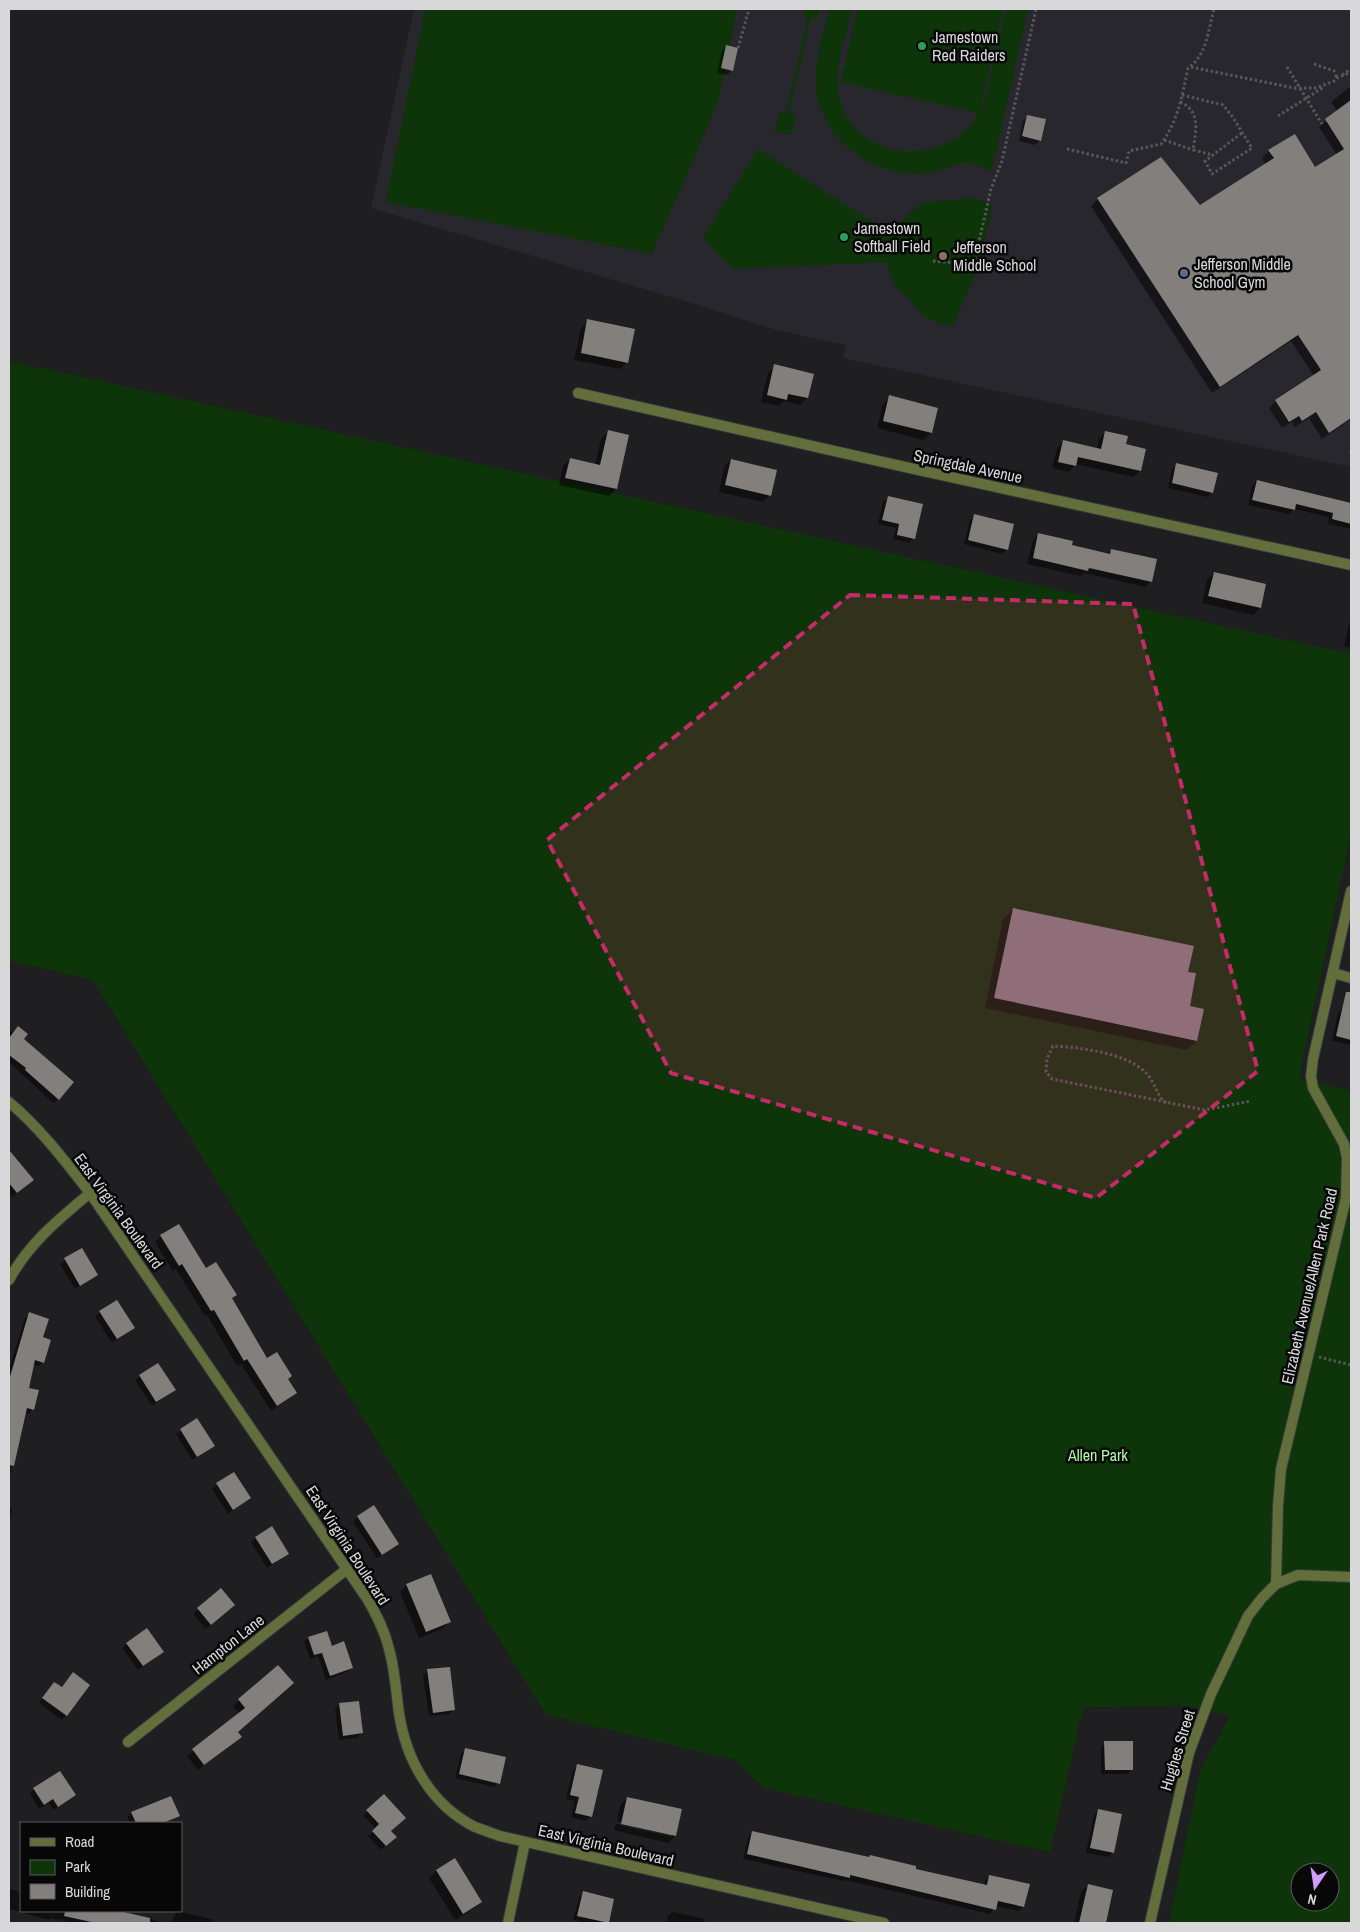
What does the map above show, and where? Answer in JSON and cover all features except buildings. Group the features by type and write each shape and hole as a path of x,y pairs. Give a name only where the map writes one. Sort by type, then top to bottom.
{"street":[{"name":"Springdale Avenue","path":"578,393 1351,565"},
{"name":"Elizabeth Avenue/Allen Park Road","path":"1276,1584 1281,1469 1347,1191 1347,1158 1344,1144 1313,1088 1311,1076 1313,1059 1351,891"},
{"path":"1333,974 1351,978"},
{"name":"East Virginia Boulevard","path":"9,1102 39,1131 90,1193 348,1569 372,1607 380,1622 389,1648 396,1679 399,1713 405,1744 417,1771 435,1796 458,1816 475,1827 500,1836 884,1923"},
{"path":"9,1280 26,1252 40,1236 90,1193"},
{"name":"Hampton Lane","path":"128,1742 348,1569"},
{"path":"1276,1584 1298,1575 1351,1577"},
{"name":"Hughes Street","path":"1150,1923 1189,1753 1211,1694 1248,1616 1276,1584"},
{"path":"508,1923 526,1842"}],"path":[{"path":"738,48 749,9"},
{"path":"933,262 974,263 991,189 1002,161 1036,9"},
{"path":"1067,149 1126,163 1129,151 1161,144 1178,114 1188,68 1197,61 1204,50 1214,9"},
{"path":"1314,64 1334,71 1337,78"},
{"path":"1190,66 1300,88 1316,88 1329,83"},
{"path":"1287,68 1322,124"},
{"path":"1278,116 1351,70"},
{"path":"1182,95 1223,105 1242,133 1252,148 1212,174 1204,161 1242,133"},
{"path":"1180,102 1189,106 1195,115 1193,150"},
{"path":"1164,140 1213,155"},
{"path":"1166,1103 1158,1096 1154,1083 1145,1071 1132,1062 1111,1055 1070,1046 1053,1046 1047,1059 1046,1072 1052,1079 1166,1103 1205,1110 1251,1101"},
{"path":"1309,1355 1351,1364"}],"highlighted area":[{"path":"850,595 1133,604 1258,1071 1096,1198 671,1073 547,840"}],"shaded area":[{"name":"Jefferson Middle School","path":"414,9 1351,9 1351,467 843,358 846,345 776,330 371,208"}],"green space":[{"path":"425,9 737,9 718,103 652,254 386,202"},
{"path":"804,9 819,9 817,19 811,18 789,113 796,115 791,135 775,131 780,112 786,113 808,17 803,15"},
{"path":"829,9 852,9 841,52 838,74 839,96 848,118 863,135 881,146 902,151 924,150 945,144 964,131 979,113 841,82 857,9 1003,9 980,111 985,100 1006,9 1028,9 992,170 962,163 935,172 914,174 895,172 861,158 846,146 834,133 824,117 818,99 817,62"},
{"name":"Jamestown Softball Field","path":"758,149 893,235 900,222 923,202 975,198 993,205 976,273 953,326 940,324 922,315 913,303 894,285 887,262 733,269 702,238"},
{"name":"Allen Park","path":"9,361 1351,654 1351,834 1299,1078 1351,1091 1351,1923 1169,1923 1200,1771 1230,1716 1184,1705 1083,1708 1050,1852 764,1788 735,1760 546,1715 93,980 9,961"}],"place":[{"name":"Jamestown Red Raiders","path":"922,46"},
{"name":"Jamestown Softball Field","path":"844,237"},
{"name":"Jefferson Middle School","path":"943,256"},
{"name":"Jefferson Middle School Gym","path":"1184,273"}]}
